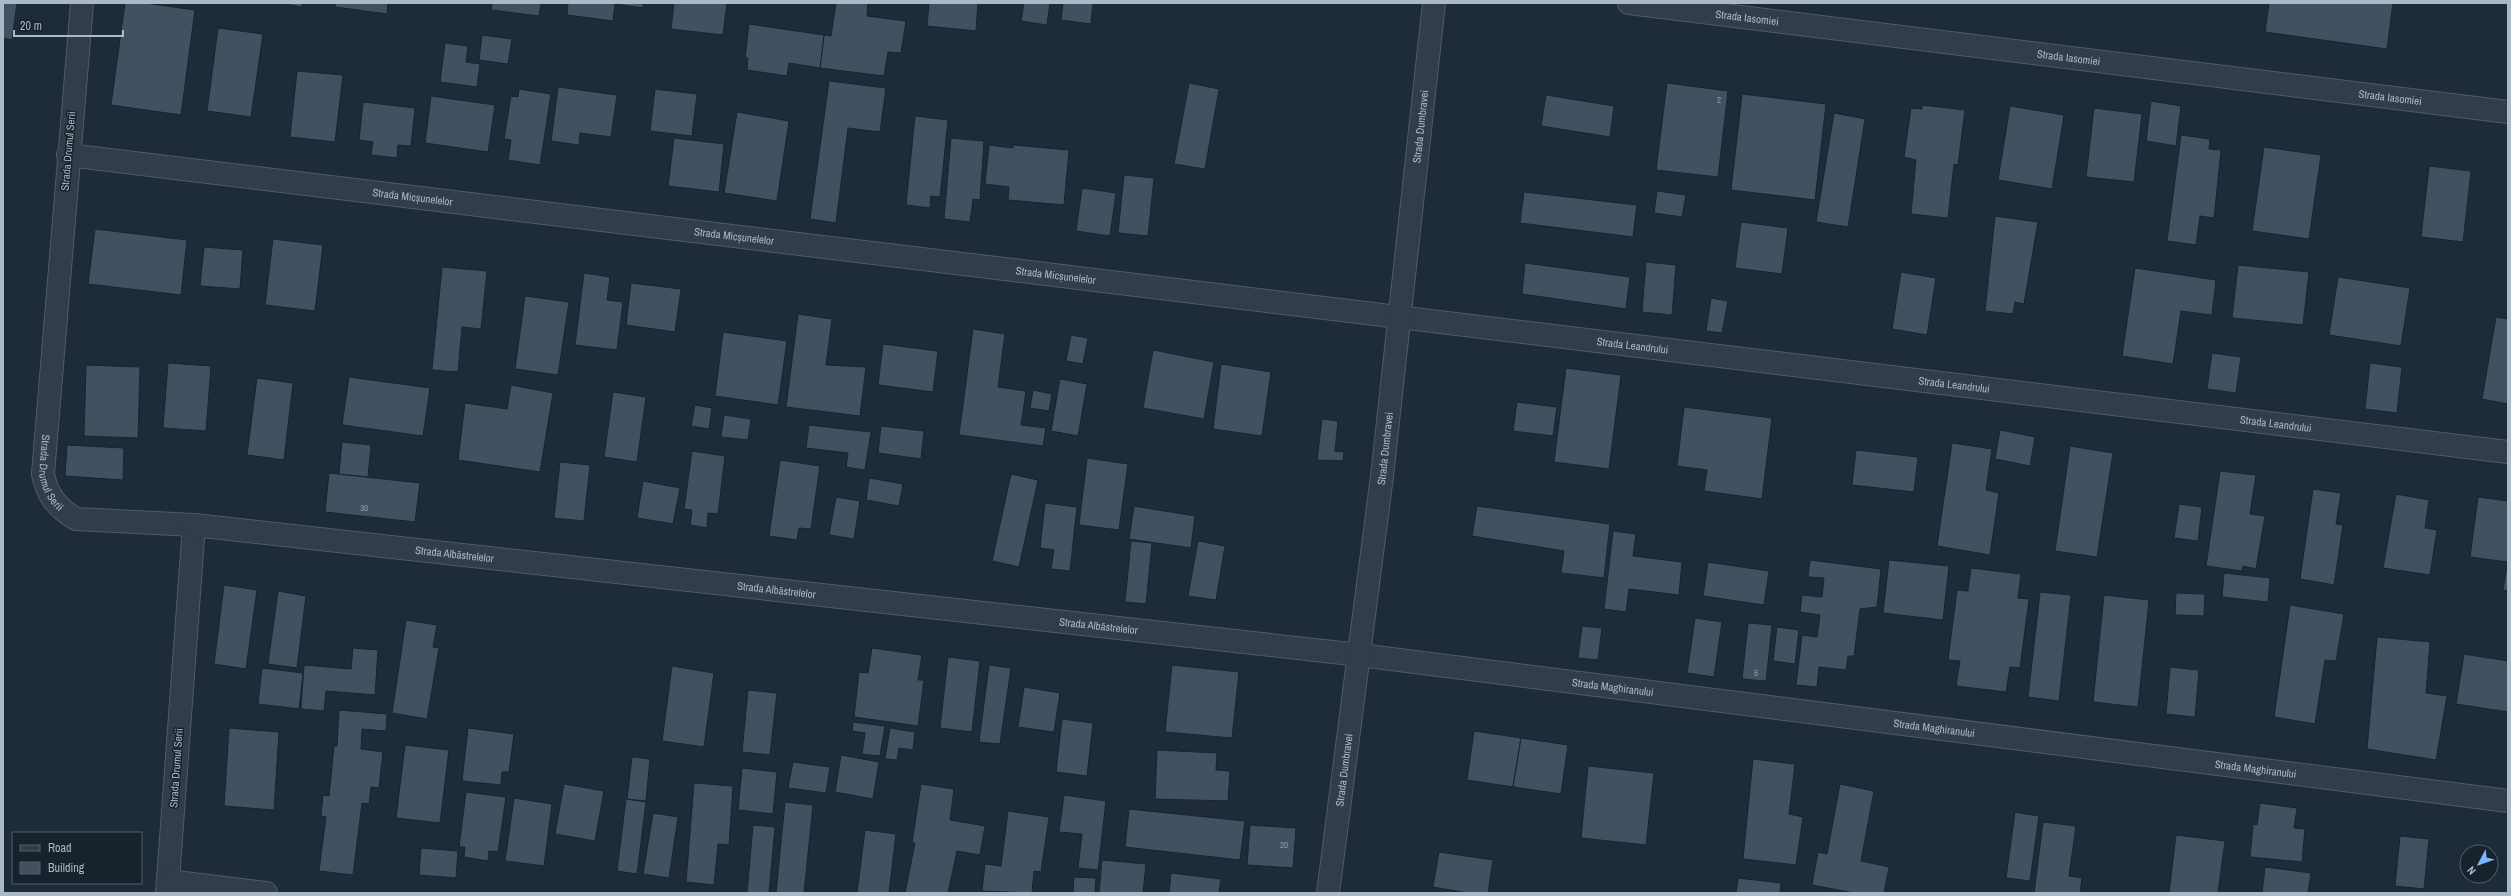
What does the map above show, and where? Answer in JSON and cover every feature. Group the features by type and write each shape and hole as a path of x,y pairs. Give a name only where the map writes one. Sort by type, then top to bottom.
{"street":[{"name":"Strada Drumul Serii","path":"82,3 68,155 43,474 46,489 62,511 76,519 194,525 168,887"},
{"name":"Strada Dumbravei","path":"1328,893 1360,655 1400,316 1434,3"},
{"name":"Strada Iasomiei","path":"1629,3 2508,112"},
{"name":"Strada Micșunelelor","path":"68,155 1400,316"},
{"name":"Strada Leandrului","path":"1400,316 2508,452"},
{"name":"Strada Albăstrelelor","path":"194,525 1360,655"},
{"name":"Strada Maghiranului","path":"1360,655 2508,801"},
{"path":"168,887 266,893"}],"building":[{"path":"3,3 17,3 12,40 3,38"},
{"path":"125,3 145,3 195,10 181,115 111,105"},
{"path":"279,3 302,3 302,7"},
{"path":"336,3 388,3 387,14 335,7"},
{"path":"492,3 541,3 539,16 491,10"},
{"path":"568,3 643,3 643,8 615,4 613,21 567,15"},
{"path":"674,3 727,3 723,35 671,29"},
{"path":"836,3 868,3 867,16 906,21 901,53 888,52 884,76 820,68 824,35 831,36"},
{"path":"929,3 978,3 976,31 927,26"},
{"path":"1024,3 1050,3 1047,25 1021,21"},
{"path":"1063,3 1093,3 1091,24 1061,20"},
{"path":"2269,3 2393,3 2387,49 2265,32"},
{"path":"749,24 824,35 820,68 789,63 787,76 747,70 748,58 745,58"},
{"path":"218,28 263,34 251,117 207,111"},
{"path":"482,35 512,39 508,64 479,60"},
{"path":"445,43 468,46 466,62 480,64 477,87 440,82"},
{"path":"297,71 343,75 335,142 290,137"},
{"path":"829,81 886,88 880,132 848,128 836,223 810,219"},
{"path":"1189,83 1219,89 1205,169 1174,164"},
{"path":"1667,83 1728,91 1718,177 1656,170"},
{"path":"558,87 617,95 611,137 580,133 579,145 551,141"},
{"path":"519,89 551,94 540,165 508,160 511,140 504,139 511,96 518,97"},
{"path":"655,89 697,94 692,136 650,131"},
{"path":"1742,94 1826,104 1815,200 1731,190"},
{"path":"1546,95 1614,106 1610,137 1541,126"},
{"path":"431,96 495,105 488,152 425,143"},
{"path":"2151,101 2181,106 2176,146 2146,141"},
{"path":"363,102 415,108 411,146 398,145 397,158 371,155 373,142 359,140"},
{"path":"1922,105 1965,110 1958,165 1954,164 1948,218 1911,214 1916,160 1904,157 1911,108 1922,109"},
{"path":"2010,106 2064,115 2052,189 1998,180"},
{"path":"2094,108 2142,114 2134,182 2086,177"},
{"path":"737,112 789,121 777,201 724,193"},
{"path":"1834,113 1865,119 1848,227 1816,222"},
{"path":"915,116 948,120 940,197 931,196 930,208 906,205"},
{"path":"2181,135 2210,139 2209,149 2221,150 2214,218 2200,216 2196,245 2167,241"},
{"path":"674,138 724,144 719,192 668,186"},
{"path":"951,138 984,141 980,200 973,199 970,222 944,219"},
{"path":"989,145 1013,148 1013,145 1069,150 1064,205 1008,200 1009,187 985,184"},
{"path":"2264,147 2321,155 2309,239 2252,231"},
{"path":"2429,166 2471,171 2463,242 2421,237"},
{"path":"1124,175 1154,178 1148,236 1118,233"},
{"path":"1082,188 1116,193 1110,236 1076,231"},
{"path":"1657,191 1686,195 1682,217 1654,213"},
{"path":"1524,192 1637,205 1633,237 1520,223"},
{"path":"1995,216 2038,222 2024,304 2015,302 2013,314 1985,311"},
{"path":"1741,222 1788,228 1782,274 1735,268"},
{"path":"95,229 187,240 181,295 88,284"},
{"path":"273,239 323,245 315,311 265,305"},
{"path":"204,247 243,250 240,289 200,286"},
{"path":"1646,262 1676,265 1672,315 1642,312"},
{"path":"1525,263 1630,277 1626,309 1522,294"},
{"path":"2238,265 2309,272 2303,325 2232,318"},
{"path":"442,267 487,271 481,329 462,327 458,372 432,370"},
{"path":"2135,268 2216,280 2212,315 2181,311 2173,364 2122,356"},
{"path":"1901,272 1936,278 1927,335 1892,329"},
{"path":"584,273 610,277 607,300 623,302 617,350 575,345"},
{"path":"2338,277 2410,288 2401,346 2329,335"},
{"path":"631,283 681,289 675,332 626,325"},
{"path":"525,296 569,302 558,375 515,369"},
{"path":"1711,298 1728,301 1722,333 1706,331"},
{"path":"798,314 832,319 826,365 866,367 860,416 786,407"},
{"path":"2496,317 2508,319 2508,404 2482,399"},
{"path":"973,329 1005,334 998,387 1026,391 1021,425 1046,428 1043,446 959,435"},
{"path":"723,332 787,341 778,405 715,396"},
{"path":"1071,335 1088,338 1083,364 1066,361"},
{"path":"883,344 938,351 933,392 878,385"},
{"path":"1153,350 1214,362 1204,419 1143,408"},
{"path":"2212,353 2241,357 2236,393 2207,389"},
{"path":"168,363 211,366 206,431 163,428"},
{"path":"2370,363 2402,367 2397,413 2365,409"},
{"path":"1221,364 1271,372 1262,436 1213,429"},
{"path":"86,365 140,367 138,438 84,436"},
{"path":"1566,368 1621,375 1609,469 1554,462"},
{"path":"349,377 430,388 423,436 342,425"},
{"path":"257,378 293,383 284,460 247,455"},
{"path":"1060,379 1087,384 1078,436 1051,431"},
{"path":"511,385 553,393 540,472 458,460 465,403 507,409"},
{"path":"1033,390 1052,394 1049,411 1030,408"},
{"path":"613,392 646,397 637,462 604,457"},
{"path":"1517,402 1557,407 1553,436 1513,431"},
{"path":"695,405 712,408 709,429 691,426"},
{"path":"1684,407 1772,418 1762,499 1704,491 1707,470 1677,466"},
{"path":"724,415 751,419 748,440 721,437"},
{"path":"1322,419 1338,421 1335,451 1344,452 1343,461 1317,460"},
{"path":"809,425 871,432 865,470 846,467 848,453 806,448"},
{"path":"881,426 924,431 921,459 878,453"},
{"path":"2000,430 2035,437 2030,466 1995,459"},
{"path":"342,442 371,445 368,477 339,474"},
{"path":"1952,443 1992,449 1986,490 1999,493 1990,555 1937,546"},
{"path":"67,445 124,448 123,480 65,476"},
{"path":"2070,446 2113,453 2097,557 2055,551"},
{"path":"1856,450 1918,457 1914,492 1852,485"},
{"path":"692,451 725,456 718,514 708,513 707,528 690,525 692,510 684,509"},
{"path":"1087,458 1128,464 1119,530 1079,525"},
{"path":"780,460 820,466 811,529 799,528 797,540 769,536"},
{"path":"560,462 590,465 584,521 554,518"},
{"path":"2220,471 2256,475 2250,514 2265,516 2256,569 2243,566 2242,571 2206,566"},
{"path":"329,473 420,483 415,522 325,512"},
{"path":"1011,474 1038,480 1019,567 992,561"},
{"path":"869,478 903,484 899,506 866,500"},
{"path":"643,481 680,488 673,524 637,518"},
{"path":"2313,489 2341,493 2336,524 2343,525 2334,585 2300,579"},
{"path":"2396,494 2429,500 2425,528 2437,530 2430,575 2383,568"},
{"path":"836,497 860,501 854,539 829,535"},
{"path":"2478,497 2508,501 2508,562 2470,557"},
{"path":"1045,503 1077,507 1070,571 1051,569 1054,550 1040,548"},
{"path":"2179,504 2202,507 2198,541 2174,538"},
{"path":"1134,506 1195,516 1191,548 1129,539"},
{"path":"1477,506 1610,524 1604,578 1561,573 1564,551 1472,536"},
{"path":"1613,531 1636,534 1633,556 1682,562 1679,595 1629,589 1626,612 1604,609"},
{"path":"1131,541 1152,543 1146,604 1125,602"},
{"path":"1198,541 1225,546 1216,600 1188,596"},
{"path":"1810,560 1881,569 1877,607 1860,609 1854,656 1848,656 1846,670 1819,667 1817,687 1796,685 1802,635 1817,637 1820,615 1800,612 1802,595 1822,597 1824,578 1808,577"},
{"path":"1889,560 1949,566 1943,620 1883,613"},
{"path":"1708,562 1769,571 1764,605 1703,596"},
{"path":"1971,568 2021,574 2018,598 2029,599 2020,668 2010,667 2006,692 1956,686 1960,661 1948,660 1957,590 1968,591"},
{"path":"2506,571 2508,571 2508,591 2503,590"},
{"path":"2224,573 2270,578 2268,602 2222,597"},
{"path":"224,585 257,590 246,669 214,664"},
{"path":"278,591 306,596 297,668 268,664"},
{"path":"2040,592 2071,595 2059,701 2028,697"},
{"path":"2176,593 2205,594 2204,616 2175,615"},
{"path":"2104,595 2149,600 2138,707 2093,702"},
{"path":"2290,605 2344,614 2336,661 2325,660 2315,724 2274,717"},
{"path":"1695,618 1722,622 1714,677 1687,673"},
{"path":"406,620 437,625 433,647 439,648 427,719 392,713"},
{"path":"1748,623 1772,625 1766,681 1742,679"},
{"path":"1582,626 1602,628 1598,660 1578,658"},
{"path":"1777,627 1799,630 1795,664 1773,661"},
{"path":"2377,637 2430,642 2426,693 2447,696 2436,760 2367,749"},
{"path":"353,648 378,650 375,695 326,691 324,711 301,709 304,665 351,669"},
{"path":"872,648 922,655 918,680 924,680 918,726 854,717 859,672 868,673"},
{"path":"2464,654 2508,661 2508,712 2456,704"},
{"path":"948,657 980,661 972,732 940,728"},
{"path":"989,665 1011,668 1000,744 979,742"},
{"path":"1172,665 1239,672 1232,738 1165,732"},
{"path":"672,666 714,673 704,747 662,741"},
{"path":"2170,667 2199,670 2195,717 2166,714"},
{"path":"262,668 303,673 299,709 258,704"},
{"path":"1024,687 1060,693 1054,732 1018,727"},
{"path":"748,690 777,693 770,755 742,752"},
{"path":"339,710 387,714 386,731 362,729 361,749 383,752 379,788 371,787 369,804 362,803 353,875 319,871 326,817 321,816 323,795 329,796 334,746 337,746"},
{"path":"1062,719 1093,723 1087,776 1056,772"},
{"path":"853,722 885,726 880,756 862,754 865,733 852,731"},
{"path":"229,728 279,732 274,810 224,806"},
{"path":"468,728 514,734 509,772 502,772 501,785 462,781"},
{"path":"890,728 915,732 913,750 899,748 897,760 885,759"},
{"path":"1474,731 1521,738 1513,787 1467,780"},
{"path":"1521,738 1568,745 1561,794 1513,787"},
{"path":"405,745 449,750 440,823 396,818"},
{"path":"1157,750 1217,753 1216,770 1230,771 1228,801 1155,799"},
{"path":"841,755 879,762 873,799 835,792"},
{"path":"632,757 650,759 646,801 627,799"},
{"path":"1753,759 1795,764 1789,814 1803,817 1796,865 1743,859"},
{"path":"793,762 830,767 826,793 788,788"},
{"path":"1588,766 1654,773 1646,845 1581,838"},
{"path":"742,768 777,772 773,814 738,810"},
{"path":"694,783 733,786 729,845 718,844 714,885 686,882"},
{"path":"564,784 604,791 595,841 555,834"},
{"path":"921,784 954,789 950,820 985,826 980,855 957,851 948,893 905,893 915,843 912,843"},
{"path":"1840,784 1874,791 1861,861 1889,867 1884,893 1854,893 1812,885 1818,852 1827,854"},
{"path":"466,792 506,797 498,852 489,851 488,861 464,857 465,847 459,847"},
{"path":"1064,795 1106,801 1098,870 1078,868 1082,834 1059,832"},
{"path":"514,798 552,804 544,866 505,861"},
{"path":"626,799 646,802 637,874 617,871"},
{"path":"785,802 813,805 804,893 776,893"},
{"path":"2260,803 2297,808 2294,828 2305,829 2302,862 2250,857 2253,824 2257,825"},
{"path":"1129,809 1245,821 1240,860 1125,847"},
{"path":"1008,811 1049,817 1041,872 1034,871 1032,893 982,891 985,864 1001,866"},
{"path":"2015,812 2039,816 2030,881 2006,878"},
{"path":"653,813 678,817 669,878 643,874"},
{"path":"2043,822 2076,826 2069,876 2082,878 2080,893 2034,893"},
{"path":"753,825 775,827 769,893 747,893"},
{"path":"1250,825 1296,828 1293,868 1247,865"},
{"path":"865,830 896,834 889,893 857,893"},
{"path":"2176,835 2225,841 2218,893 2169,893"},
{"path":"2400,836 2429,839 2424,889 2395,886"},
{"path":"421,848 458,851 456,878 419,875"},
{"path":"1439,852 1493,860 1488,893 1468,893 1433,887"},
{"path":"1102,860 1146,864 1143,893 1099,893"},
{"path":"2265,867 2311,873 2308,893 2262,893"},
{"path":"1171,873 1221,879 1219,893 1169,893"},
{"path":"1074,877 1096,878 1095,893 1073,893"},
{"path":"1738,878 1781,883 1780,893 1736,893"}]}
